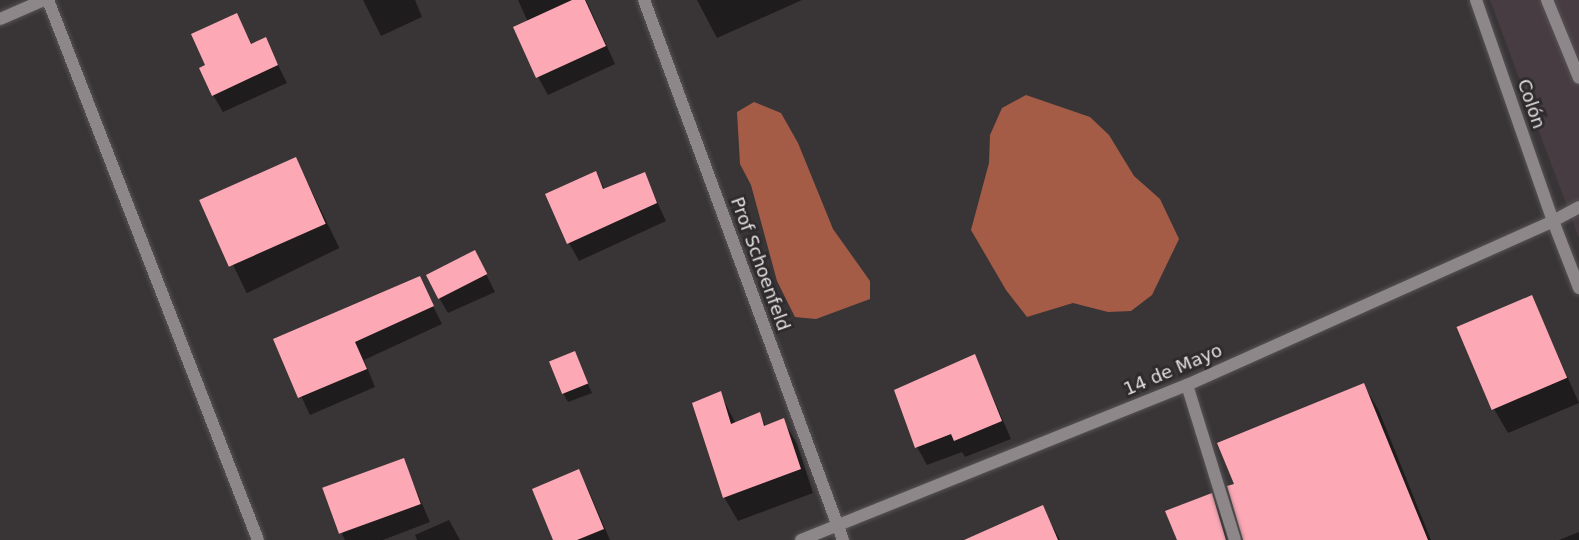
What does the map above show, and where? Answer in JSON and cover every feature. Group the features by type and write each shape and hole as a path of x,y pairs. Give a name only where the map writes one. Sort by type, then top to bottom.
{"street":[{"path":"0,19 44,0"},
{"path":"48,0 258,540"},
{"name":"Prof Schoenfeld","path":"644,0 843,540"},
{"name":"Colón","path":"1476,0 1552,221 1579,288"},
{"path":"1547,0 1579,78"},
{"name":"14 de Mayo","path":"801,540 1187,385 1579,207"},
{"path":"1187,385 1235,540"}],"shaded area":[{"path":"1490,0 1579,0 1579,238"},
{"path":"1026,95 1090,117 1109,135 1134,176 1160,199 1179,239 1152,295 1131,311 1108,312 1073,303 1027,317 1006,290 971,230 989,163 990,135 1002,108"},
{"path":"754,102 781,113 798,143 833,229 870,281 870,299 816,319 795,317 777,281 751,185 740,164 737,112"}],"building":[{"path":"572,0 585,0 606,46 536,78 513,27"},
{"path":"237,13 251,44 266,37 278,65 212,96 199,68 205,65 191,34"},
{"path":"296,157 326,224 229,267 199,200"},
{"path":"596,171 603,189 645,172 657,203 567,244 545,194"},
{"path":"475,250 487,274 438,299 426,275"},
{"path":"420,276 434,306 355,342 367,369 298,398 273,339"},
{"path":"1532,295 1567,378 1492,410 1457,327"},
{"path":"575,351 588,383 562,394 549,361"},
{"path":"975,354 1002,421 954,441 951,434 915,448 894,390"},
{"path":"1364,383 1428,540 1243,540 1227,486 1234,484 1217,443"},
{"path":"721,391 731,424 760,412 764,426 784,418 801,469 723,498 692,403"},
{"path":"404,458 421,504 339,534 322,488"},
{"path":"579,469 604,529 577,540 553,540 532,489"},
{"path":"1212,493 1226,540 1177,540 1165,511"},
{"path":"1043,505 1058,540 964,540"}]}
